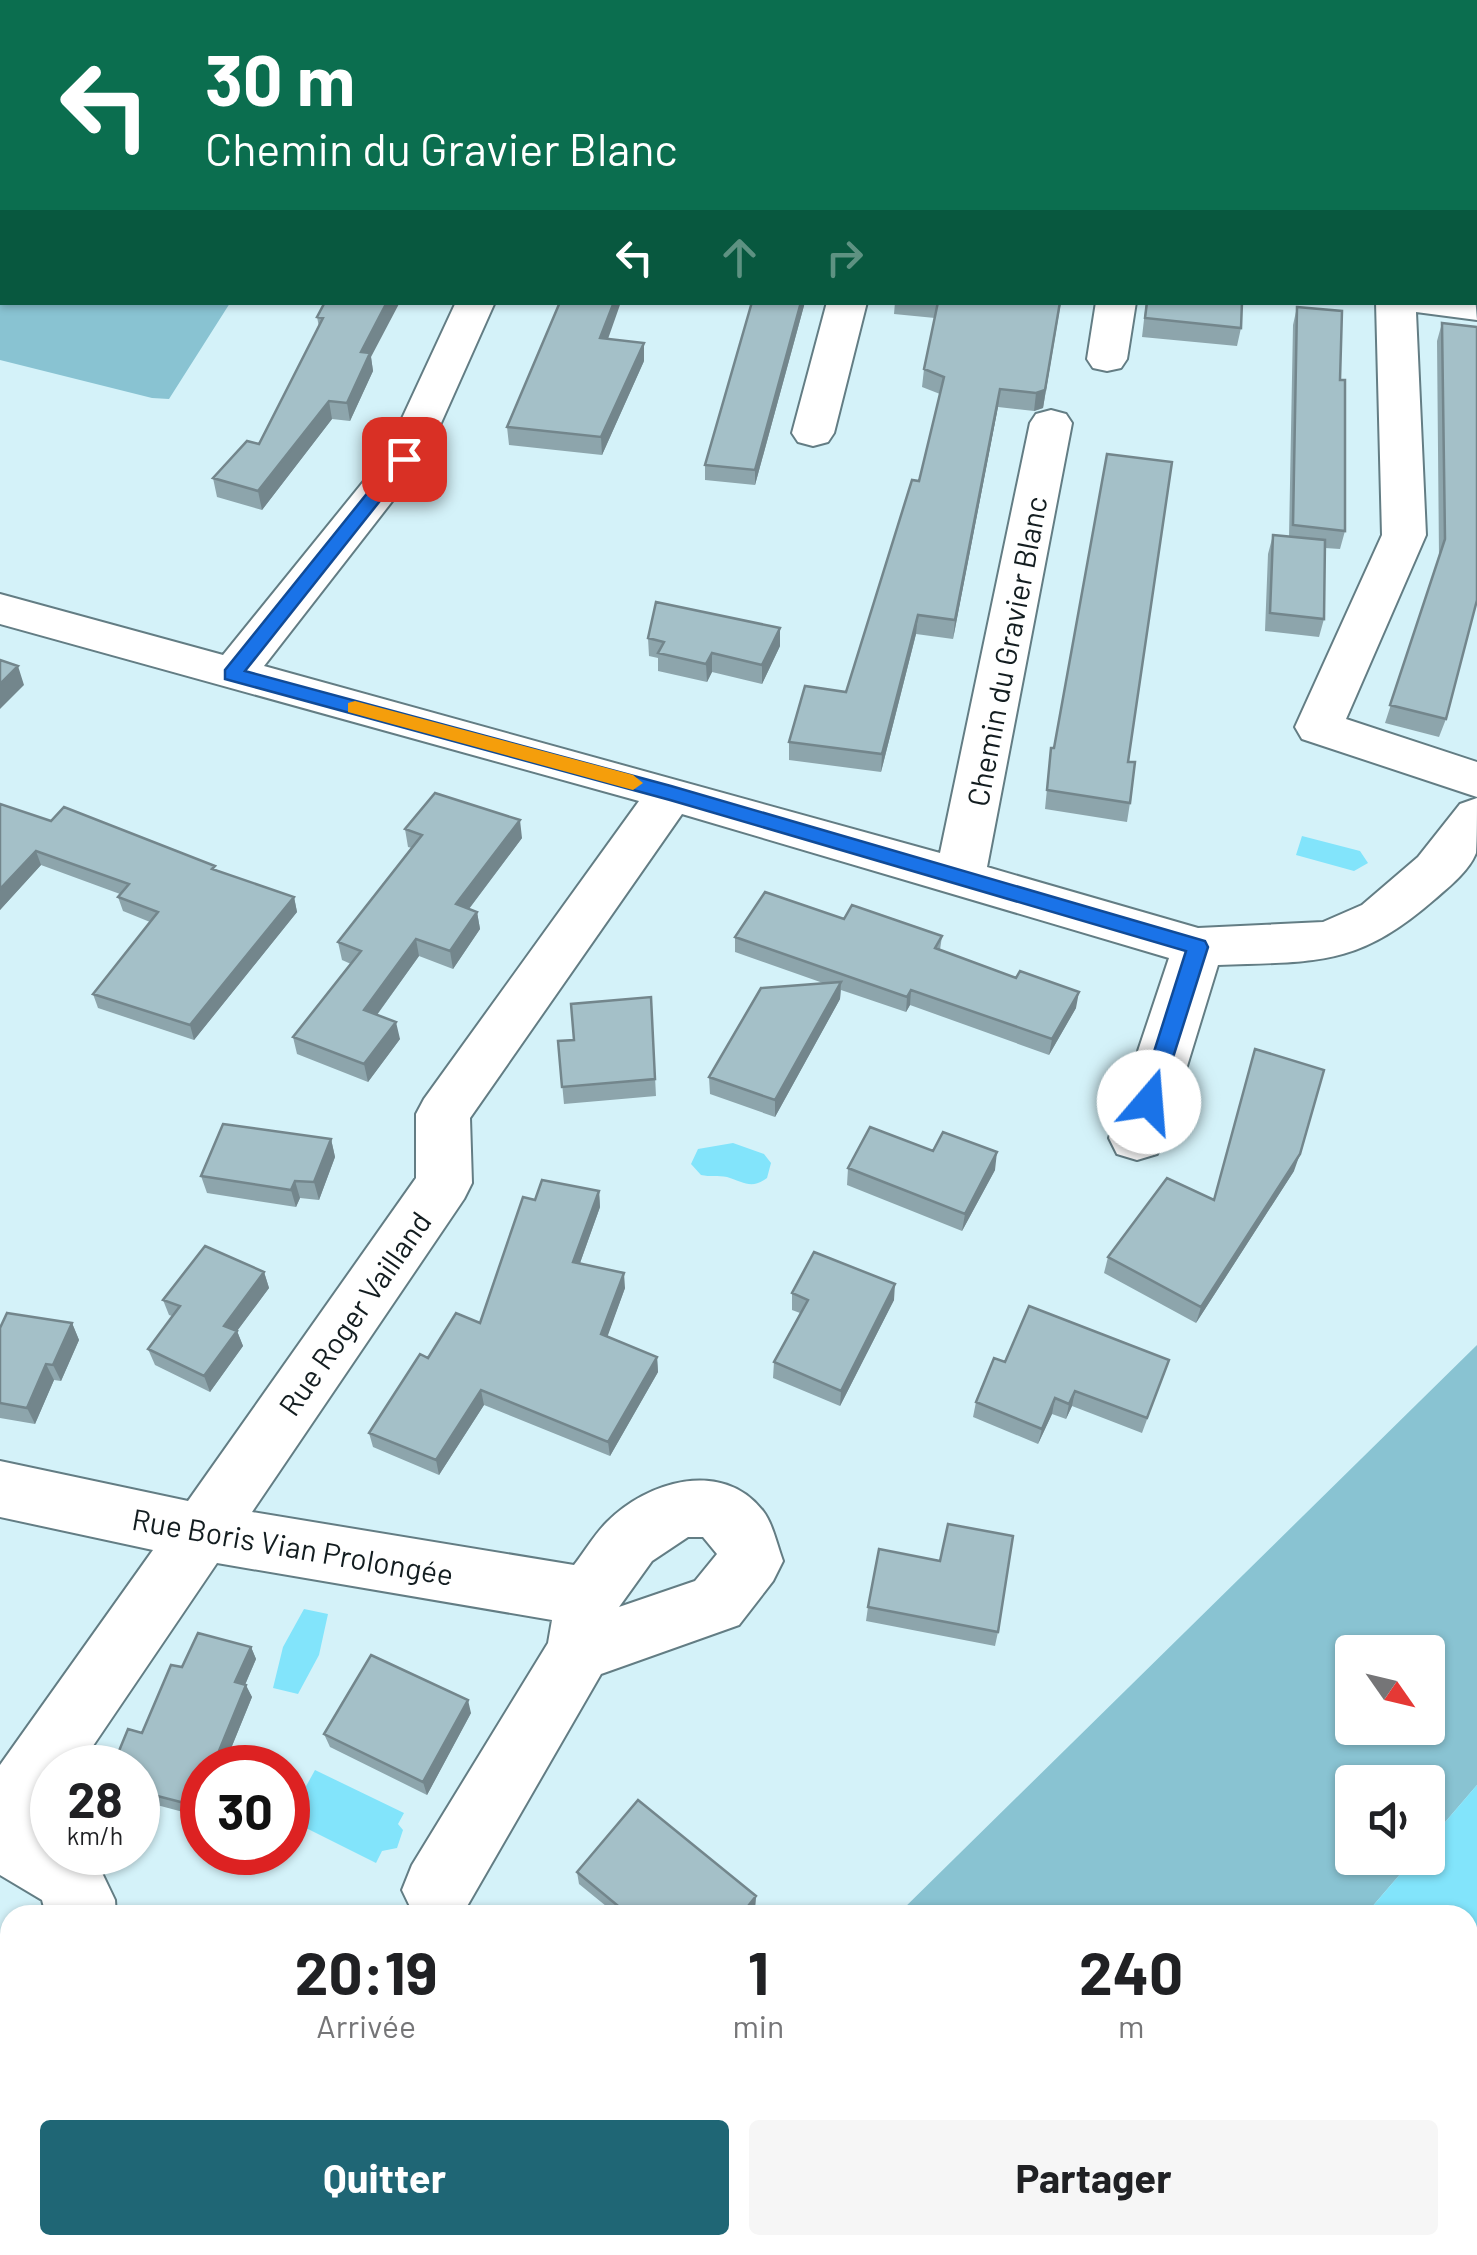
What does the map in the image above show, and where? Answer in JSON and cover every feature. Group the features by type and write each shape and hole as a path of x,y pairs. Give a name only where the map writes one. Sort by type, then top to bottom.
{"street":[{"path":"232,674 404,459 475,305"},
{"path":"813,433 846,305"},
{"path":"1106,360 1115,305"},
{"path":"1396,305 1404,535 1319,727 1477,780"},
{"name":"Chemin du Gravier Blanc","path":"959,878 1051,423"},
{"path":"0,608 671,793 1198,947 1329,940 1380,918 1436,870 1477,816"},
{"name":"Rue Roger Vailland","path":"0,1823 444,1184 442,1114 671,793"},
{"path":"1137,1138 1198,947"},
{"name":"Rue Boris Vian Prolongée","path":"0,1490 202,1532 584,1624 438,1890"},
{"path":"0,1841 62,1868 82,1905"}],"shaded area":[{"path":"0,305 229,305 169,399 0,360"},
{"path":"1302,836 1360,851 1368,863 1354,871 1296,855"},
{"path":"733,1143 764,1154 771,1163 767,1178 747,1184 727,1177 701,1175 691,1164 698,1149"},
{"path":"1477,1345 1477,1785 1445,1822 1445,1765 1335,1765 1335,1875 1399,1875 1374,1905 907,1905"},
{"path":"304,1609 328,1614 319,1655 298,1694 273,1688 283,1647"},
{"path":"315,1770 404,1813 398,1824 403,1830 397,1848 382,1851 376,1863 310,1830 310,1779"},
{"path":"1477,1785 1477,1905 1374,1905 1399,1875 1445,1875 1445,1822"}],"building":[{"path":"323,305 385,305 361,352 370,353 347,403 329,401 258,491 213,478 247,441 259,444 323,318 317,317"},
{"path":"559,305 613,305 600,338 644,343 601,437 507,427"},
{"path":"751,305 800,305 755,470 705,465"},
{"path":"937,305 1059,305 1045,390 1036,393 1000,389 955,620 918,615 882,754 789,742 805,686 846,692 912,480 919,481 944,377 924,369"},
{"path":"1147,305 1242,305 1241,328 1145,318"},
{"path":"1297,307 1342,311 1345,531 1293,525"},
{"path":"1442,323 1477,327 1477,600 1446,719 1390,705 1445,539"},
{"path":"1107,454 1172,462 1128,762 1135,762 1130,803 1047,790 1051,748"},
{"path":"1273,535 1325,540 1324,619 1270,613"},
{"path":"656,602 780,628 762,665 712,653 706,664 658,653 664,642 648,638"},
{"path":"0,660 18,666 0,684"},
{"path":"435,793 520,820 456,904 477,912 450,951 416,939 364,1010 396,1022 364,1064 293,1037 361,951 338,942 422,835 405,829"},
{"path":"0,804 51,821 64,807 215,866 212,869 294,897 190,1025 93,994 158,912 118,897 129,884 36,851 0,889"},
{"path":"765,892 844,919 852,905 942,936 935,948 1016,978 1020,971 1079,992 1052,1039 911,990 907,997 735,937"},
{"path":"841,982 775,1100 709,1077 761,988"},
{"path":"651,997 655,1079 562,1087 558,1041 574,1040 571,1004"},
{"path":"1255,1049 1324,1070 1300,1154 1201,1307 1108,1257 1167,1178 1214,1200"},
{"path":"223,1124 331,1139 314,1182 295,1181 291,1190 201,1176"},
{"path":"870,1127 933,1151 943,1132 997,1152 965,1214 848,1168"},
{"path":"542,1180 599,1191 573,1262 624,1273 601,1334 657,1357 608,1442 481,1390 436,1460 369,1433 420,1354 428,1358 456,1313 480,1323 523,1197 535,1200"},
{"path":"205,1246 264,1272 224,1326 237,1331 204,1376 148,1349 180,1306 163,1300"},
{"path":"814,1252 895,1284 841,1391 774,1362 808,1300 792,1293"},
{"path":"1029,1306 1169,1360 1147,1418 1075,1391 1069,1404 1055,1398 1042,1429 976,1402 994,1358 1005,1362"},
{"path":"7,1313 72,1323 53,1365 46,1364 27,1408 0,1403 0,1328"},
{"path":"948,1524 1013,1536 998,1632 868,1607 879,1549 940,1561"},
{"path":"198,1633 251,1647 235,1682 246,1685 221,1745 180,1745 180,1802 160,1797 160,1745 121,1745 128,1729 142,1733 171,1665 182,1667"},
{"path":"371,1655 468,1700 423,1782 324,1734"},
{"path":"638,1800 756,1896 749,1905 617,1905 577,1872"}],"slow traffic":[{"path":"355,708 633,783"}],"route":[{"path":"404,459 232,674 671,793 1198,947 1149,1102"}]}
